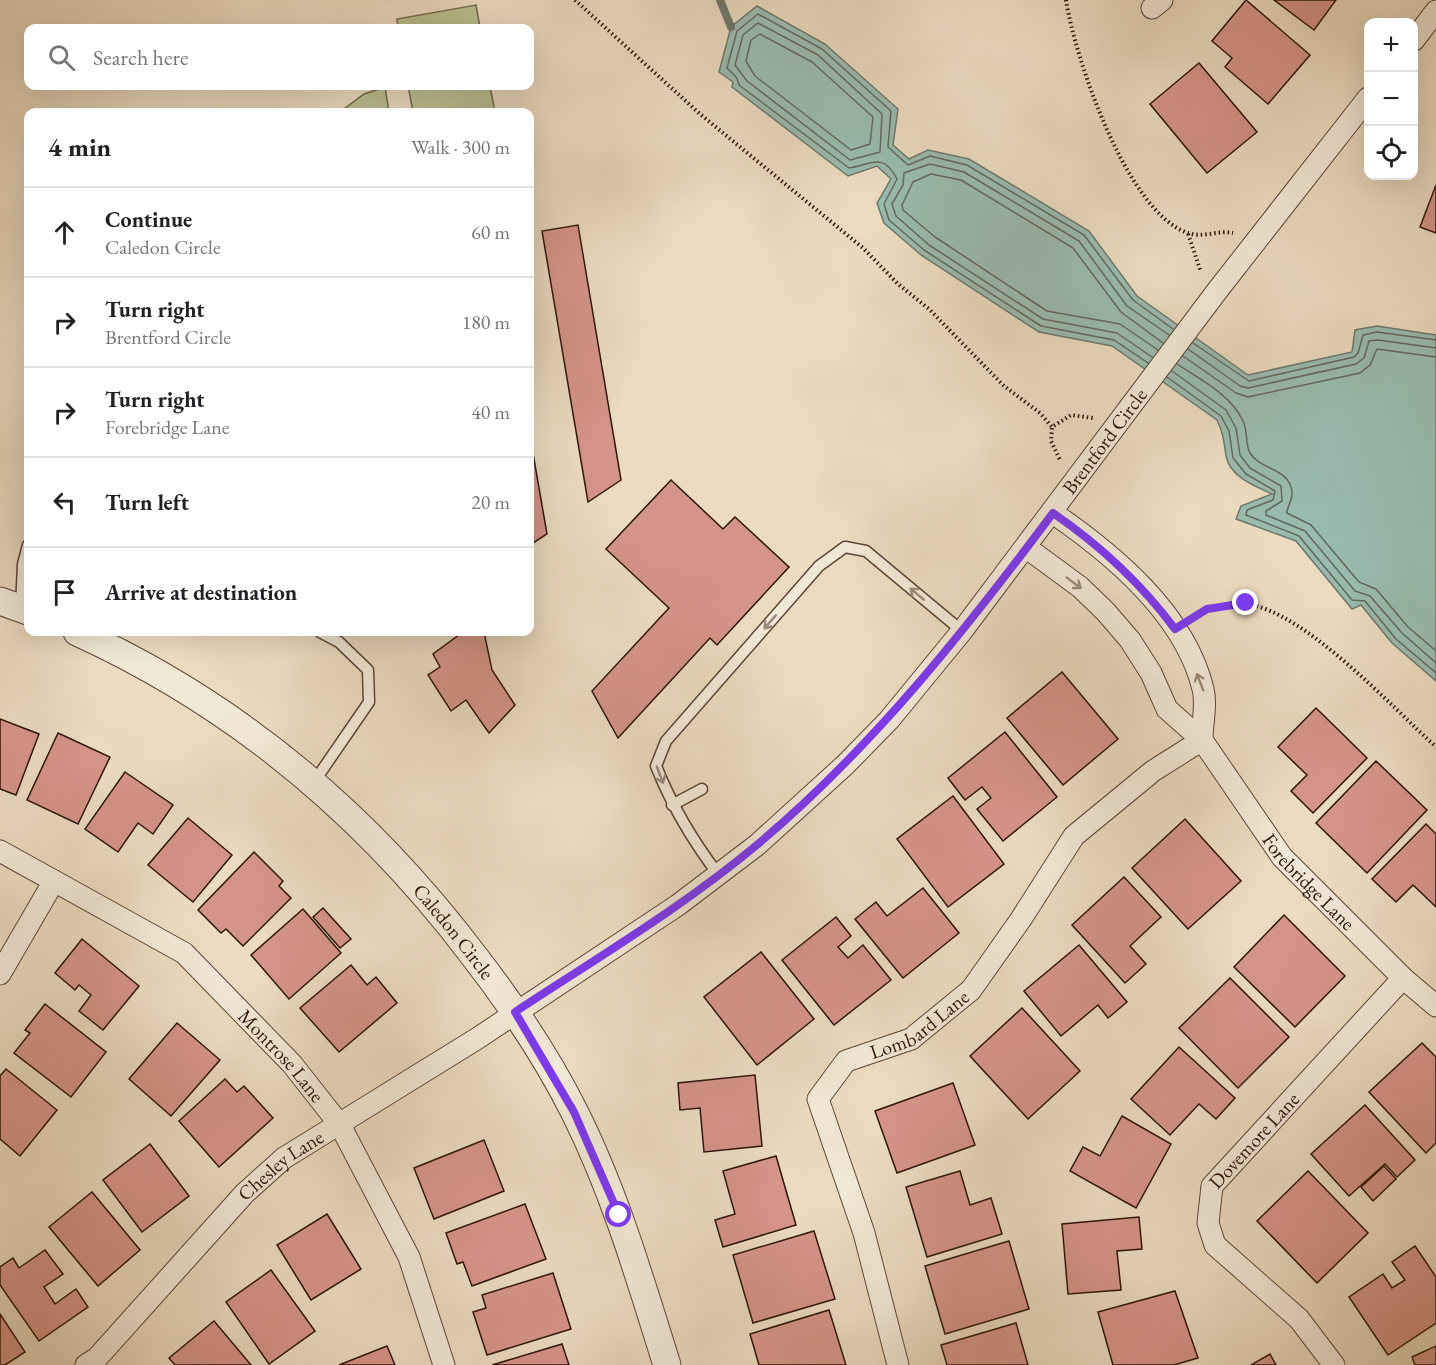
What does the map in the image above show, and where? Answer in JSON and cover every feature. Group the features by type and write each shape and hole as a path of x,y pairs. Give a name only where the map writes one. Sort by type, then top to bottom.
{"street":[{"path":"1418,34 1436,11"},
{"name":"Brentford Circle","path":"515,1012 678,905 757,845 845,765 889,720 1027,548 1216,293 1364,103"},
{"path":"1053,513 1098,545 1126,570 1150,596 1175,629 1204,690 1202,740"},
{"name":"Forebridge Lane","path":"1027,548 1080,587 1105,611 1130,640 1151,673 1167,709 1202,740 1282,856 1403,978 1436,1006"},
{"name":"Caledon Circle","path":"86,636 122,652 181,685 240,725 314,783 405,871 440,911 515,1012 574,1112 619,1215 667,1365"},
{"name":"Lombard Lane","path":"898,1365 864,1233 818,1099 846,1061 910,1040 971,990 1022,919 1074,836 1153,771 1202,740"},
{"name":"Montrose Lane","path":"0,851 184,954 292,1064 340,1125 409,1257 444,1365"},
{"path":"0,974 54,881"},
{"name":"Dovemore Lane","path":"1335,1365 1299,1319 1215,1245 1208,1222 1212,1186 1403,978"},
{"name":"Chesley Lane","path":"95,1363 245,1192 284,1158 340,1125 515,1012"}],"lane":[{"path":"718,874 688,835 672,805 656,766 666,741 819,566 845,547 866,551 962,631"},
{"path":"16,607 24,560"},
{"path":"314,783 369,702 368,670 339,642 328,636"},
{"path":"672,805 702,789"}],"path":[{"path":"575,0 708,120 863,248 898,284 929,309 1004,386 1040,413 1052,428 1071,415 1120,422"},
{"path":"1066,0 1070,27 1105,127 1137,187 1151,205 1187,233 1205,236 1230,232 1256,243"},
{"path":"1187,233 1205,280 1216,293"},
{"path":"1175,629 1207,609 1227,604 1246,603 1282,615 1319,641 1436,747"}],"green space":[{"path":"476,5 479,24 398,24 397,19"},
{"path":"385,90 388,108 345,108 364,94"},
{"path":"409,90 491,90 494,108 412,108"}],"water":[{"path":"757,6 825,44 898,109 893,145 909,159 928,150 969,159 1089,231 1137,296 1248,375 1352,352 1355,330 1377,326 1436,335 1436,681 1392,643 1361,605 1352,609 1296,541 1236,519 1241,506 1272,494 1244,480 1232,470 1228,463 1217,420 1112,346 1039,332 921,255 884,223 877,203 891,179 877,166 848,176 732,87 733,82 719,72 731,27"}],"building":[{"path":"1246,0 1310,55 1268,104 1225,67 1232,58 1212,41"},
{"path":"1274,0 1336,0 1314,30"},
{"path":"1199,63 1257,132 1207,173 1150,104"},
{"path":"1436,185 1436,233 1420,227"},
{"path":"578,225 621,480 588,502 542,231"},
{"path":"534,459 547,534 534,542"},
{"path":"671,480 723,529 735,517 789,567 717,645 710,638 618,738 592,691 669,608 606,549"},
{"path":"458,636 485,636 492,670 515,705 489,733 466,700 451,711 428,675 440,667 433,654"},
{"path":"1062,672 1118,739 1063,785 1007,718"},
{"path":"1316,708 1367,758 1313,813 1291,791 1307,775 1278,747"},
{"path":"0,719 39,734 16,795 0,789"},
{"path":"1005,732 1057,797 1003,841 977,809 991,798 982,787 965,800 948,778"},
{"path":"58,733 110,757 78,824 27,800"},
{"path":"1376,761 1427,810 1367,873 1316,823"},
{"path":"125,772 173,805 153,834 138,823 118,852 85,829"},
{"path":"953,796 1004,864 948,907 897,839"},
{"path":"188,818 232,855 193,902 148,865"},
{"path":"1185,819 1241,881 1188,929 1132,868"},
{"path":"1426,824 1436,834 1436,907 1413,885 1396,902 1372,879"},
{"path":"254,852 283,881 279,886 291,898 243,946 226,929 221,933 198,910"},
{"path":"1124,877 1161,917 1130,946 1146,964 1125,983 1072,925"},
{"path":"923,888 959,933 903,978 855,919 876,902 887,916"},
{"path":"323,908 351,939 340,948 313,917"},
{"path":"303,909 341,953 289,999 251,955"},
{"path":"1284,915 1345,976 1295,1027 1234,967"},
{"path":"836,917 851,936 838,947 848,958 863,945 891,980 834,1025 782,960"},
{"path":"82,939 139,986 103,1030 79,1011 91,995 79,985 75,990 55,973"},
{"path":"1079,945 1127,1002 1108,1018 1098,1005 1061,1036 1024,991"},
{"path":"761,952 814,1019 757,1065 704,997"},
{"path":"351,965 367,985 376,977 397,1003 339,1052 300,1008"},
{"path":"1230,978 1289,1037 1238,1088 1179,1028"},
{"path":"45,1004 106,1052 71,1097 14,1053 30,1033 25,1030"},
{"path":"1022,1008 1080,1071 1028,1119 970,1056"},
{"path":"177,1023 220,1060 171,1116 129,1079"},
{"path":"1422,1043 1436,1057 1436,1143 1426,1153 1369,1092"},
{"path":"1179,1047 1235,1098 1216,1119 1199,1104 1170,1135 1131,1099"},
{"path":"6,1069 57,1110 20,1156 0,1139 0,1076"},
{"path":"755,1075 762,1146 704,1152 700,1108 680,1110 678,1083"},
{"path":"225,1079 237,1092 244,1086 273,1118 219,1167 179,1121"},
{"path":"953,1083 975,1145 897,1173 875,1111"},
{"path":"1365,1105 1415,1160 1397,1177 1385,1164 1349,1196 1311,1154"},
{"path":"1122,1116 1171,1144 1136,1208 1070,1171 1083,1147 1100,1156"},
{"path":"484,1140 504,1191 434,1219 414,1168"},
{"path":"150,1144 189,1196 142,1232 103,1180"},
{"path":"776,1156 796,1225 723,1247 715,1220 735,1214 723,1171"},
{"path":"1384,1166 1396,1179 1373,1201 1361,1187"},
{"path":"960,1171 970,1205 991,1198 1002,1234 927,1257 906,1187"},
{"path":"1308,1171 1368,1233 1317,1283 1257,1221"},
{"path":"92,1192 140,1250 98,1286 49,1227"},
{"path":"525,1204 546,1259 472,1286 463,1262 457,1264 446,1233"},
{"path":"327,1214 361,1269 311,1300 277,1245"},
{"path":"1139,1217 1142,1249 1117,1251 1121,1290 1068,1294 1062,1224"},
{"path":"814,1231 835,1299 753,1323 733,1255"},
{"path":"1009,1241 1029,1309 945,1334 925,1266"},
{"path":"1415,1246 1436,1277 1436,1323 1388,1355 1349,1297 1383,1274 1392,1288 1405,1280 1392,1262"},
{"path":"45,1250 63,1274 44,1287 55,1304 76,1289 88,1307 39,1341 0,1285 0,1267 13,1258 19,1268"},
{"path":"271,1270 315,1331 269,1364 226,1302"},
{"path":"553,1273 571,1329 487,1355 473,1312 486,1308 482,1295"},
{"path":"1175,1291 1198,1358 1174,1365 1113,1365 1098,1312"},
{"path":"829,1310 846,1365 759,1365 750,1334"},
{"path":"0,1314 25,1352 5,1365 0,1365"},
{"path":"214,1321 251,1365 175,1365 169,1358"},
{"path":"1016,1323 1028,1365 947,1365 941,1345"},
{"path":"562,1344 569,1365 492,1365"},
{"path":"387,1346 395,1365 339,1365"},
{"path":"1436,1346 1436,1365 1415,1365 1412,1357"},
{"path":"1270,1354 1276,1365 1251,1365"}],"waterway":[{"path":"720,0 731,27"}],"route":[{"path":"619,1215 574,1112 515,1012 678,905 757,845 845,765 889,720 930,672 1053,513 1098,545 1126,570 1150,596 1175,629 1207,609 1227,604 1246,603"}]}
